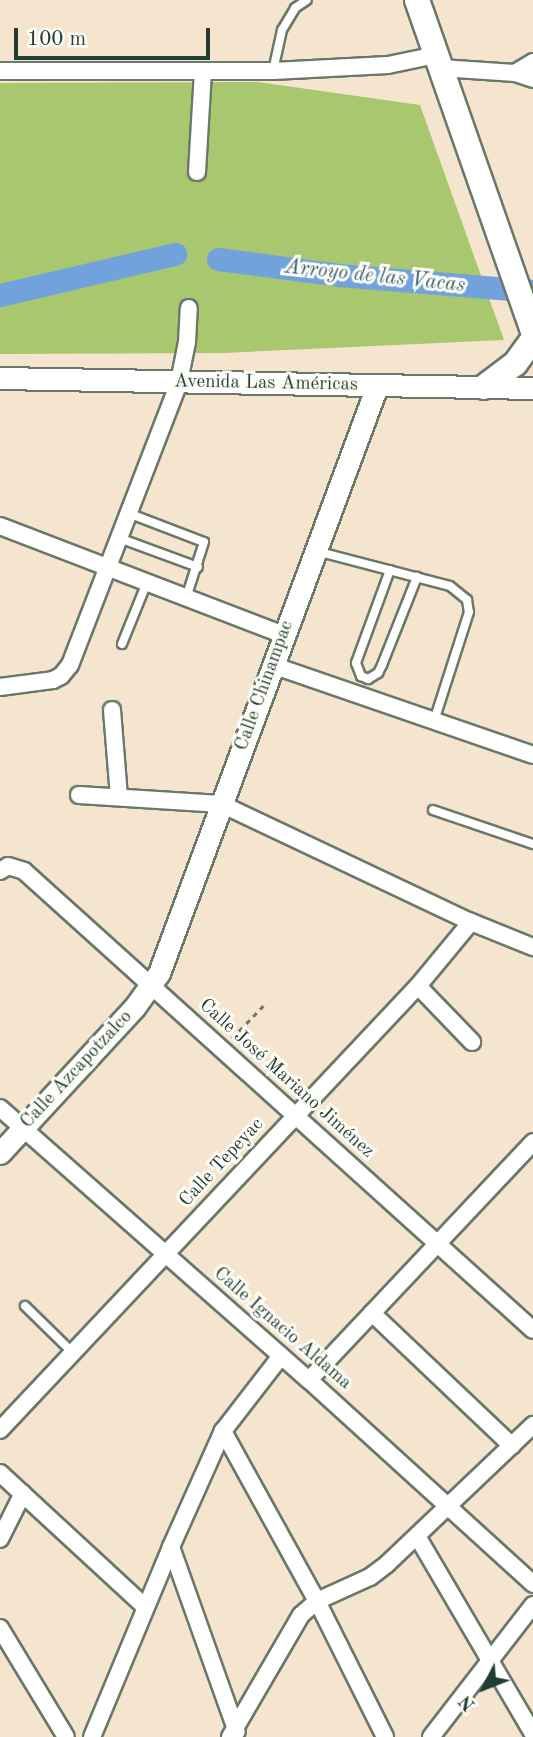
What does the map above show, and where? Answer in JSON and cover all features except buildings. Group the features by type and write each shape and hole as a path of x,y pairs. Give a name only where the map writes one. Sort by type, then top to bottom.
{"main road":[{"path":"417,0 533,331"},
{"path":"484,387 515,364 533,339"}],"street":[{"path":"0,71 273,71 438,62 525,77 533,62"},
{"path":"197,172 204,71"},
{"path":"0,687 61,677 70,665 179,382 190,308"},
{"name":"Avenida Las Américas","path":"0,378 533,388"},
{"name":"Calle Chinampac","path":"152,986 377,386"},
{"path":"0,526 284,635"},
{"path":"272,665 533,755"},
{"path":"112,710 119,796"},
{"path":"79,795 221,804 471,922 533,947"},
{"name":"Calle José Mariano Jiménez","path":"4,868 24,872 533,1330"},
{"name":"Calle Tepeyac","path":"0,1430 418,986 471,922"},
{"name":"Calle Azcapotzalco","path":"0,1153 152,986"},
{"path":"418,986 472,1042"},
{"name":"Calle Ignacio Aldama","path":"0,1108 531,1580"},
{"path":"309,1380 533,1142"},
{"path":"372,1313 512,1446"},
{"path":"92,1737 145,1607 223,1431 281,1356"},
{"path":"235,1734 293,1625 317,1601 370,1577 450,1506 533,1425"},
{"path":"223,1431 317,1601 385,1737"},
{"path":"0,1473 145,1607"},
{"path":"0,1538 23,1493"},
{"path":"417,1536 492,1660 528,1732"},
{"path":"171,1547 235,1734"},
{"path":"431,1737 533,1605"},
{"path":"0,1628 66,1737"}],"lane":[{"path":"273,71 282,30 295,8 307,0"},
{"path":"128,513 201,539 205,545 187,597"},
{"path":"118,538 198,567"},
{"path":"315,551 416,577 461,592 467,600 469,612 434,721"},
{"path":"390,570 356,663 361,676 368,679 378,673 382,665 416,577"},
{"path":"122,644 147,582"},
{"path":"433,810 533,844"},
{"path":"25,1306 73,1353"}],"path":[{"path":"222,1048 263,1006"}],"green space":[{"path":"258,82 420,105 504,340 224,353 0,354 0,83"}],"waterway":[{"name":"Arroyo de las Vacas","path":"0,295 175,254"},
{"name":"Arroyo de las Vacas","path":"218,259 339,275 533,291"}]}
